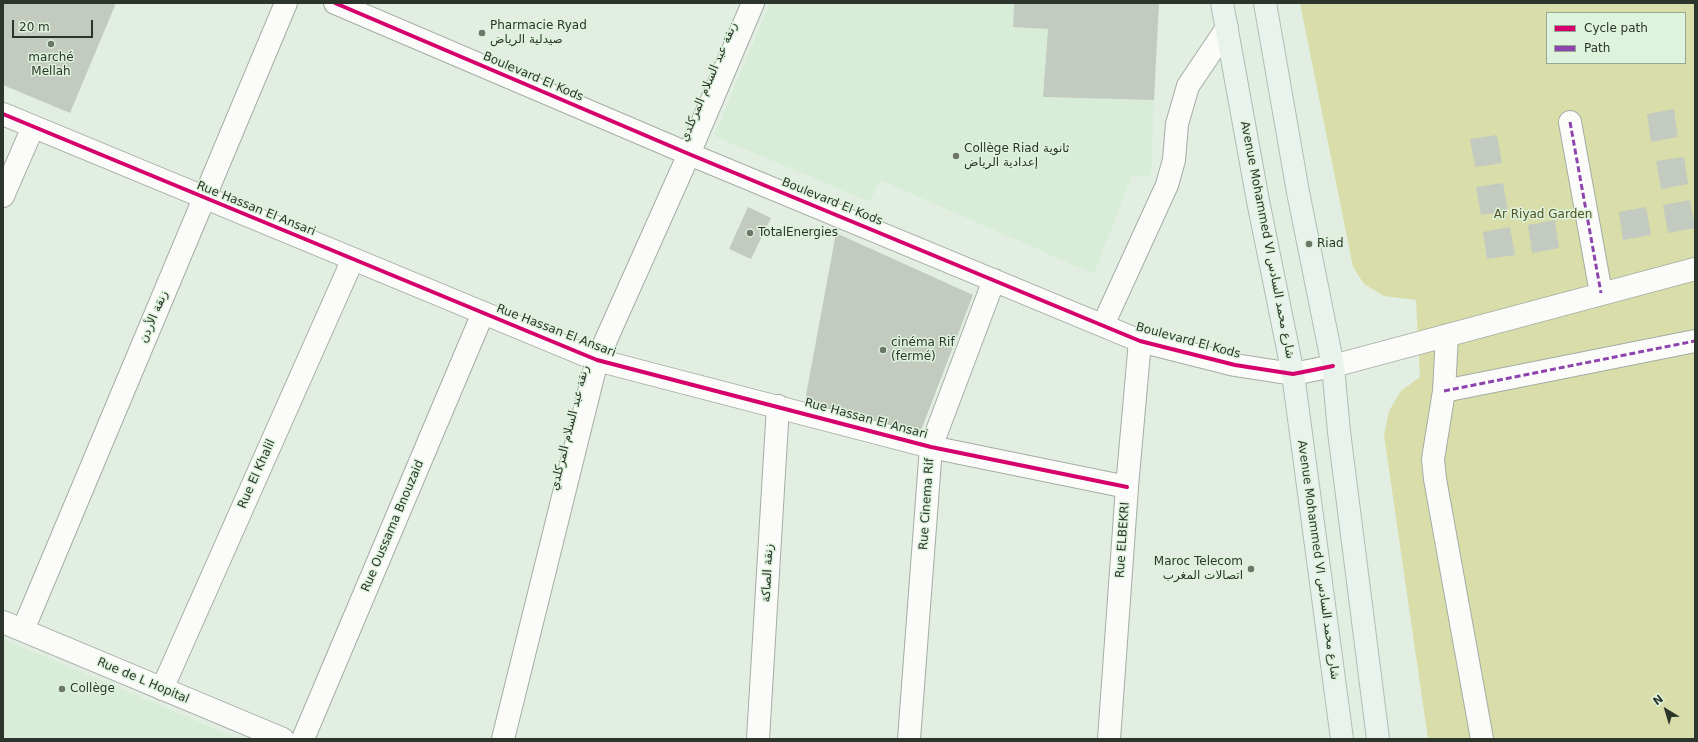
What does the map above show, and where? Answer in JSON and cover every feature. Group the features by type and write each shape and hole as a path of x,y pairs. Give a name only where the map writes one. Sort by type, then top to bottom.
{"main road":[{"name":"Avenue Mohammed VI شارع محمد السادس","path":"1222,3 1258,201 1293,374 1342,739"},
{"path":"1265,3 1298,192 1333,366 1339,432 1378,739"}],"street":[{"name":"زنقة الأردن","path":"23,630 286,3"},
{"name":"Boulevard El Kods","path":"335,3 689,154 1140,341 1235,364 1293,374 1333,366 1695,269"},
{"name":"زنقة عبد السلام المزكلدي","path":"503,739 597,360 689,154 753,3"},
{"path":"1103,325 1167,185 1174,160 1177,124 1188,86 1227,28"},
{"name":"Rue Hassan El Ansari","path":"3,114 597,360 931,447 1127,487"},
{"path":"1570,122 1601,294"},
{"path":"3,196 34,127"},
{"name":"Rue El Khalil","path":"162,689 353,259"},
{"name":"Rue Cinema Rif","path":"909,739 931,447 994,280"},
{"name":"Rue Oussama Bnouzaid","path":"303,739 483,314"},
{"path":"1447,335 1444,391 1433,459 1435,479 1482,739"},
{"path":"1444,391 1695,340"},
{"name":"Rue ELBEKRI","path":"1109,739 1127,487 1140,341"},
{"name":"زنقة الصاكة","path":"758,739 778,406"},
{"name":"Rue de L Hopital","path":"3,622 282,739"}],"shaded area":[{"name":"Collège Riad ثانوية إعدادية الرياض","path":"770,3 1014,3 1013,27 1048,29 1043,97 1154,100 1151,176 1132,175 1094,274 880,180 870,202 714,136"},
{"name":"Collège","path":"3,639 239,739 3,739"}],"green space":[{"name":"Ar Riyad Garden","path":"1300,3 1695,3 1695,739 1428,739 1384,435 1389,411 1401,391 1420,377 1416,300 1384,296 1364,284 1353,267"}],"building":[{"name":"marché Mellah","path":"3,3 116,3 70,113 3,85"},
{"path":"1014,3 1159,3 1154,100 1043,97 1048,29 1013,27"},
{"path":"1674,109 1678,137 1651,142 1647,114"},
{"path":"1497,135 1502,163 1475,167 1470,139"},
{"path":"1684,157 1688,184 1661,189 1656,161"},
{"path":"1503,183 1508,211 1481,215 1476,187"},
{"path":"1690,200 1695,228 1668,233 1663,205"},
{"name":"TotalEnergies","path":"748,207 771,218 751,259 729,249"},
{"path":"1646,207 1651,235 1623,240 1619,212"},
{"path":"1555,220 1559,248 1532,253 1528,225"},
{"path":"1510,227 1515,255 1487,259 1483,232"},
{"name":"cinéma Rif (fermé)","path":"836,233 973,295 920,433 804,406"}],"marked path":[{"path":"1570,122 1601,293"},
{"path":"1444,391 1695,341"}],"cycle path":[{"path":"335,3 689,154 1140,341 1235,365 1293,374 1333,366"},
{"path":"3,114 597,360 931,447 1127,487"}],"place":[{"name":"Pharmacie Ryad صيدلية الرياض","path":"482,33"},
{"name":"marché Mellah","path":"51,44"},
{"name":"Collège Riad ثانوية إعدادية الرياض","path":"956,156"},
{"name":"TotalEnergies","path":"750,233"},
{"name":"Riad","path":"1309,244"},
{"name":"cinéma Rif (fermé)","path":"883,350"},
{"name":"Maroc Telecom اتصالات المغرب","path":"1251,569"},
{"name":"Collège","path":"62,689"}]}
